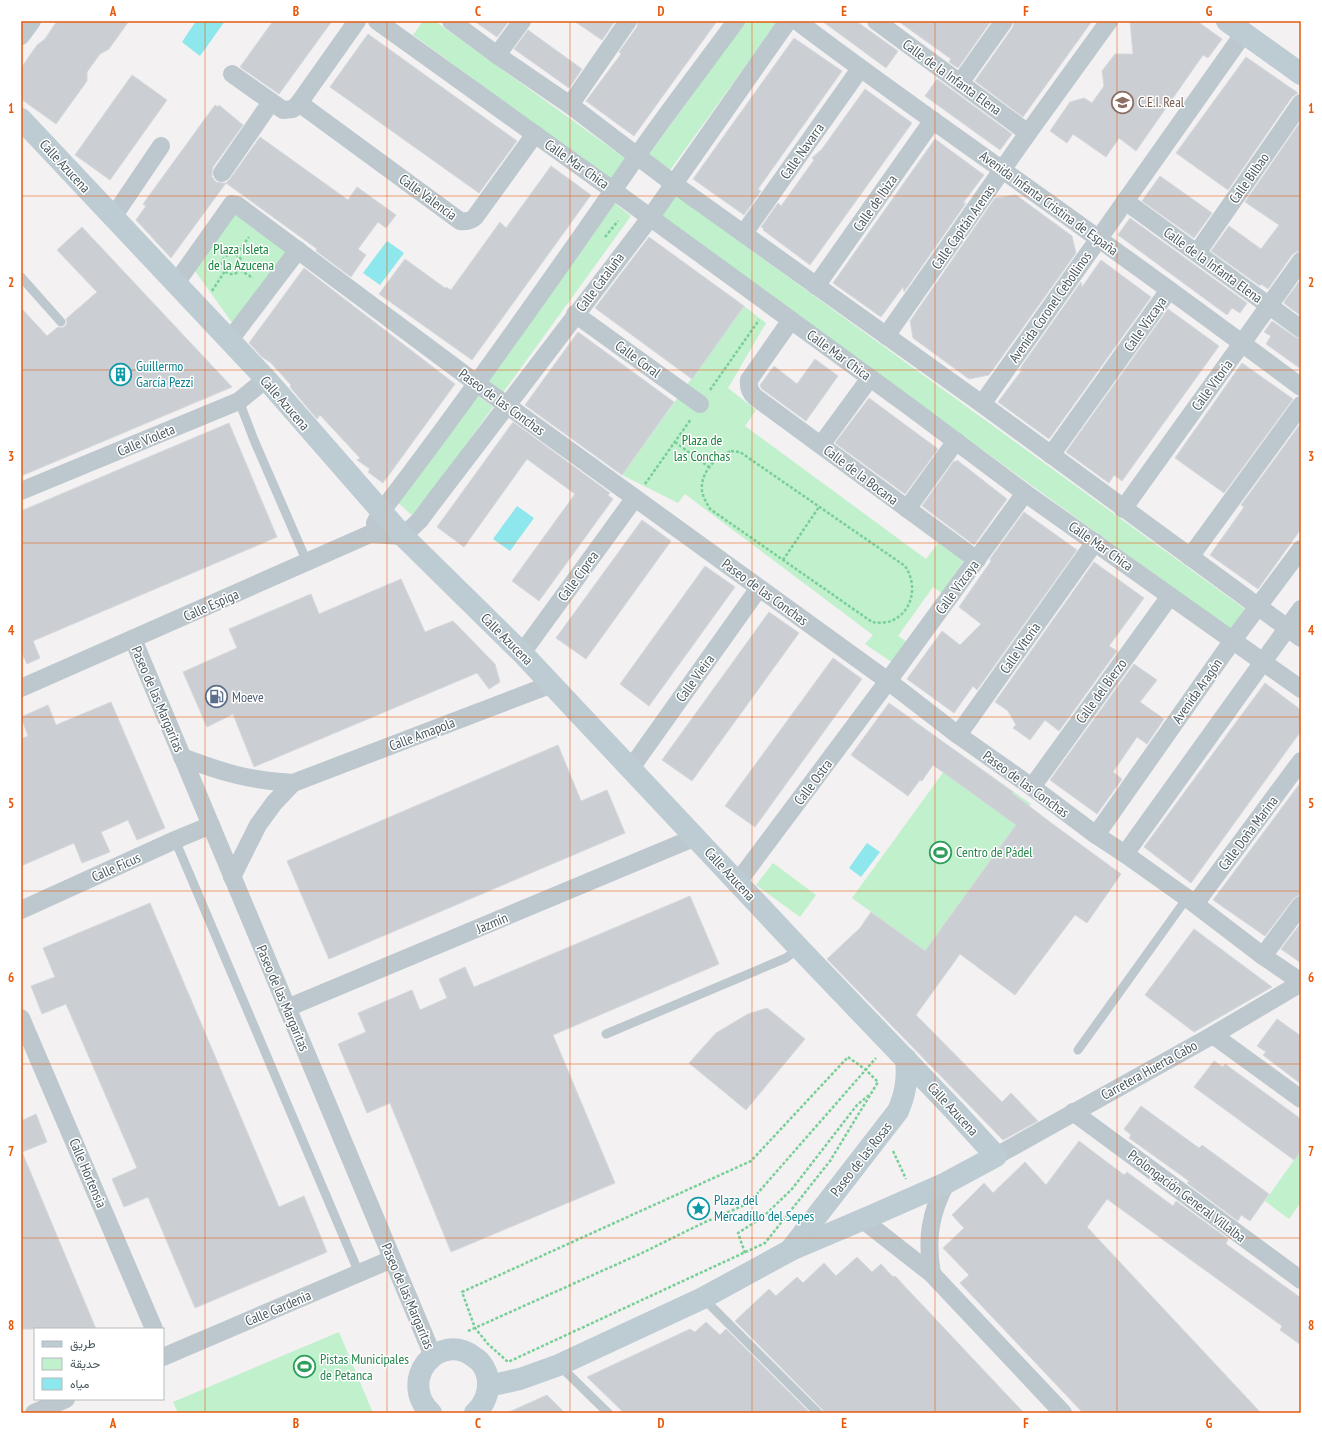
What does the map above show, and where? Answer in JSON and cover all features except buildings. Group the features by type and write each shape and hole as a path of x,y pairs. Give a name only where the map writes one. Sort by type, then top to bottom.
{"street":[{"path":"21,36 32,21"},
{"path":"232,74 271,102 287,110 293,109 299,103 357,21"},
{"name":"Calle Mar Chica","path":"377,21 614,191 1025,493 1301,689"},
{"path":"451,21 497,55 570,105 674,184 982,404 1123,509 1294,633"},
{"path":"497,55 522,21"},
{"path":"570,105 628,21"},
{"path":"370,534 381,512 476,383 736,21"},
{"name":"Calle Cataluña","path":"403,536 420,520 508,406 575,314 650,218 788,21"},
{"name":"Avenida Infanta Cristina de España","path":"797,21 860,69 1098,238 1301,387"},
{"path":"960,83 1004,21"},
{"name":"Calle Capitán Arenas","path":"886,336 1028,133 1109,21"},
{"name":"Calle de la Infanta Elena","path":"886,24 960,83 1028,133"},
{"path":"1235,27 1301,74"},
{"name":"Avenida Coronel Cebollinos","path":"982,404 1125,200 1235,27"},
{"name":"Calle Navarra","path":"744,234 860,69"},
{"path":"222,173 271,102"},
{"name":"Calle Valencia","path":"299,103 460,221 464,222 472,220 475,217 535,134"},
{"name":"Calle Bilbao","path":"1197,252 1301,103"},
{"name":"Calle Azucena","path":"21,120 266,379 403,536 552,684 696,837 737,883 906,1059 996,1156"},
{"name":"Calle de Ibiza","path":"816,286 933,120"},
{"path":"113,217 161,146"},
{"name":"Calle de la Infanta Elena","path":"1125,200 1301,329"},
{"name":"Paseo de las Conchas","path":"176,283 232,204 237,205 634,499 888,681 958,735 1032,787 1096,835 1191,901 1301,983"},
{"path":"229,341 298,250"},
{"name":"Calle Vitoria","path":"1123,509 1301,261"},
{"name":"Calle Vizcaya","path":"1051,455 1169,290"},
{"name":"Calle Coral","path":"575,314 700,404"},
{"name":"Calle de la Bocana","path":"791,320 748,380 750,392 977,560"},
{"path":"821,445 870,378"},
{"name":"Calle Violeta","path":"21,491 239,401 266,379"},
{"path":"1190,557 1301,405"},
{"path":"907,509 956,441"},
{"name":"Calle Vizcaya","path":"888,681 1025,493"},
{"name":"Calle Ciprea","path":"522,653 634,499"},
{"name":"Calle Espiga","path":"21,688 370,534 403,536"},
{"name":"Calle Vitoria","path":"958,735 1096,542"},
{"name":"Avenida Aragón","path":"1096,835 1233,640 1301,549"},
{"name":"Calle Vieira","path":"631,768 759,588"},
{"name":"Calle del Bierzo","path":"1032,787 1170,596"},
{"path":"1125,854 1263,662 1294,633 1301,609"},
{"name":"Paseo de las Margaritas","path":"133,639 433,1356"},
{"name":"Calle Ostra","path":"737,883 888,681"},
{"name":"Calle Amapola","path":"182,757 226,773 271,782 293,783 552,684"},
{"name":"Calle Doña Marina","path":"1191,901 1301,761"},
{"name":"Calle Amapola","path":"232,877 258,825 274,803 293,783"},
{"name":"Calle Ficus","path":"21,910 211,825"},
{"name":"Jazmín","path":"287,1008 696,837"},
{"path":"1263,956 1301,905"},
{"name":"Carretera Huerta Cabo","path":"996,1156 1301,983"},
{"name":"Calle Hortensia","path":"21,1018 154,1328"},
{"path":"1213,1034 1301,1099"},
{"name":"Paseo de las Rosas","path":"791,1250 898,1111 903,1098 908,1075 906,1059"},
{"path":"903,1098 933,1100 954,1110"},
{"name":"Prolongación General Villalba","path":"1074,1112 1301,1280"},
{"name":"Paseo de las Rosas","path":"488,1386 520,1379 559,1365 703,1298 791,1250 946,1183 996,1156"},
{"path":"932,1274 929,1251 930,1227 938,1197 946,1183"},
{"path":"835,1194 836,1202 847,1214 854,1218 863,1220 932,1274 1063,1413"},
{"name":"Calle Gardenia","path":"164,1354 392,1259"},
{"path":"431,1413 422,1401 418,1388 418,1379 421,1370 426,1362 433,1356 440,1352 455,1350 470,1354 476,1358 488,1378 486,1399 478,1412"},
{"path":"34,1413 64,1400"}],"lane":[{"path":"21,277 60,322"},
{"path":"239,401 254,440 307,562"},
{"path":"175,840 359,1273"},
{"path":"1078,1050 1191,901"},
{"path":"606,1034 786,958 799,948"},
{"path":"703,1298 818,1413"},
{"path":"559,1365 608,1413"}],"path":[{"path":"601,208 636,235"},
{"path":"236,254 252,232"},
{"path":"230,254 236,254 239,256 242,263 240,270 235,274 225,271 222,266 222,259 230,254"},
{"path":"211,292 225,271"},
{"path":"675,442 709,467"},
{"path":"731,451 740,452 905,566 911,577 913,589 906,609 890,622 872,622 710,508 704,498 702,486 709,467 724,453 731,451"},
{"path":"783,560 819,506"},
{"path":"463,1334 642,1254 703,1223 749,1203 889,1042"},
{"path":"848,1057 866,1070 878,1082 871,1094 830,1161 765,1243 508,1362 488,1344 475,1328 462,1292 751,1161 848,1057"},
{"path":"745,1253 738,1233 764,1217 792,1189 857,1104 871,1094"},
{"path":"888,1125 897,1137 890,1145 908,1182"}],"green space":[{"path":"423,21 435,21 626,159 611,180 413,35"},
{"path":"745,21 778,21 670,170 649,155"},
{"path":"675,196 1245,609 1231,630 662,217 662,213"},
{"path":"613,202 631,216 502,394 484,380"},
{"name":"Plaza Isleta de la Azucena","path":"235,209 288,249 233,324 193,268"},
{"name":"Plaza de las Conchas","path":"744,306 766,323 728,388 756,410 745,426 926,559 939,542 965,559 942,593 933,587 898,636 907,642 893,663 865,644 873,635 685,494 678,503 622,475"},
{"path":"475,394 493,407 414,517 396,501"},
{"name":"Centro de Pádel","path":"958,752 1031,804 925,951 852,898"},
{"path":"773,863 816,895 800,917 756,885"},
{"path":"1299,1153 1301,1154 1301,1202 1289,1219 1265,1201"},
{"name":"Pistas Municipales de Petanca","path":"339,1332 373,1413 178,1413 173,1402"}],"water":[{"path":"196,21 225,21 200,56 182,42"},
{"path":"387,241 404,253 380,285 363,273"},
{"path":"517,506 534,518 510,551 493,539"},
{"path":"867,843 880,852 861,877 849,868"}],"place":[{"name":"C.E.I. Real","path":"1123,102"},
{"name":"Guillermo García Pezzi","path":"120,374"},
{"name":"Moeve","path":"216,697"},
{"name":"Centro de Pádel","path":"941,852"},
{"name":"Plaza del Mercadillo del Sepes","path":"698,1208"},
{"name":"Pistas Municipales de Petanca","path":"305,1367"}]}
